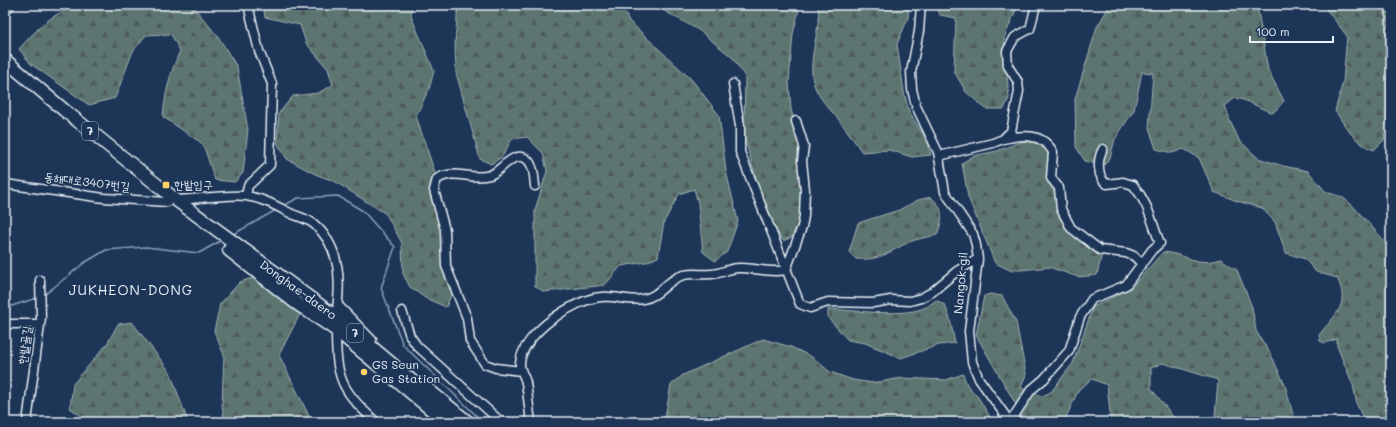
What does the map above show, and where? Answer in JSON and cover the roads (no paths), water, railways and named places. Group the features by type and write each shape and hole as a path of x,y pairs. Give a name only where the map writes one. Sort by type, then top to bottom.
{"highway":[{"name":"7","path":"5,60 172,201"},
{"name":"7","path":"5,71 55,113 238,252"},
{"name":"Donghae-daero","path":"238,252 336,317 461,422"},
{"name":"Donghae-daero","path":"238,252 296,303 336,330 446,422"}],"street":[{"path":"5,11 10,5"},
{"path":"246,196 248,186 270,165 272,84 263,63 248,5"},
{"name":"Nangok-gil","path":"921,5 919,31 911,72 912,89 916,106 939,156 945,192 973,234 978,259 969,331 972,362 978,379 1010,422"},
{"path":"1003,139 1012,131 1019,91 1018,82 1008,66 1007,51 1015,37 1030,29 1036,5"},
{"path":"733,84 740,126 740,152 786,270 795,288 797,300 800,304 810,308 828,302 873,303 891,300 910,301 921,298 932,292 957,271 978,259"},
{"path":"786,270 802,227 804,216 805,190 802,161 804,146 796,121"},
{"path":"939,156 1003,139 1025,135 1032,136 1045,143 1053,152 1051,178 1059,188 1061,209 1071,228 1100,250 1130,255 1141,263"},
{"path":"1010,422 1031,390 1044,379 1069,351 1080,317 1092,299 1126,285 1141,263 1160,243 1152,223 1149,209 1133,185 1124,182 1110,184 1104,182 1099,168 1099,160 1102,149"},
{"path":"521,371 496,368 485,364 470,341 467,318 448,275 446,266 445,230 434,190 437,179 447,174 482,176 492,174 510,160 520,157 525,158 530,164 534,173 535,186"},
{"name":"동해대로3407번길","path":"5,184 104,198 172,201 246,196 276,205 313,223 325,236 333,250 338,268 338,305 336,317"},
{"path":"531,422 526,383 521,371 521,358 538,329 552,318 588,299 601,296 635,300 649,298 657,294 670,282 683,275 711,274 738,268 769,272 786,270"},
{"name":"한밭골길","path":"27,422 40,321 40,283"},
{"path":"338,305 374,343 471,422"},
{"path":"402,312 410,336 417,346 501,422"},
{"path":"5,324 40,321"},
{"path":"336,330 336,358 339,376 348,394 376,422"}],"waterway":[{"path":"283,206 298,198 338,196 363,211 395,247 381,288 403,345 483,422"},
{"path":"232,235 276,210"},
{"path":"43,296 84,263 106,250 146,247 199,253 222,240"},
{"path":"5,308 37,298"}],"place":[{"name":"한밭입구","path":"166,185"},
{"name":"GS Seun Gas Station","path":"364,372"}],"district":[{"name":"JUKHEON-DONG","path":"131,290"}]}
